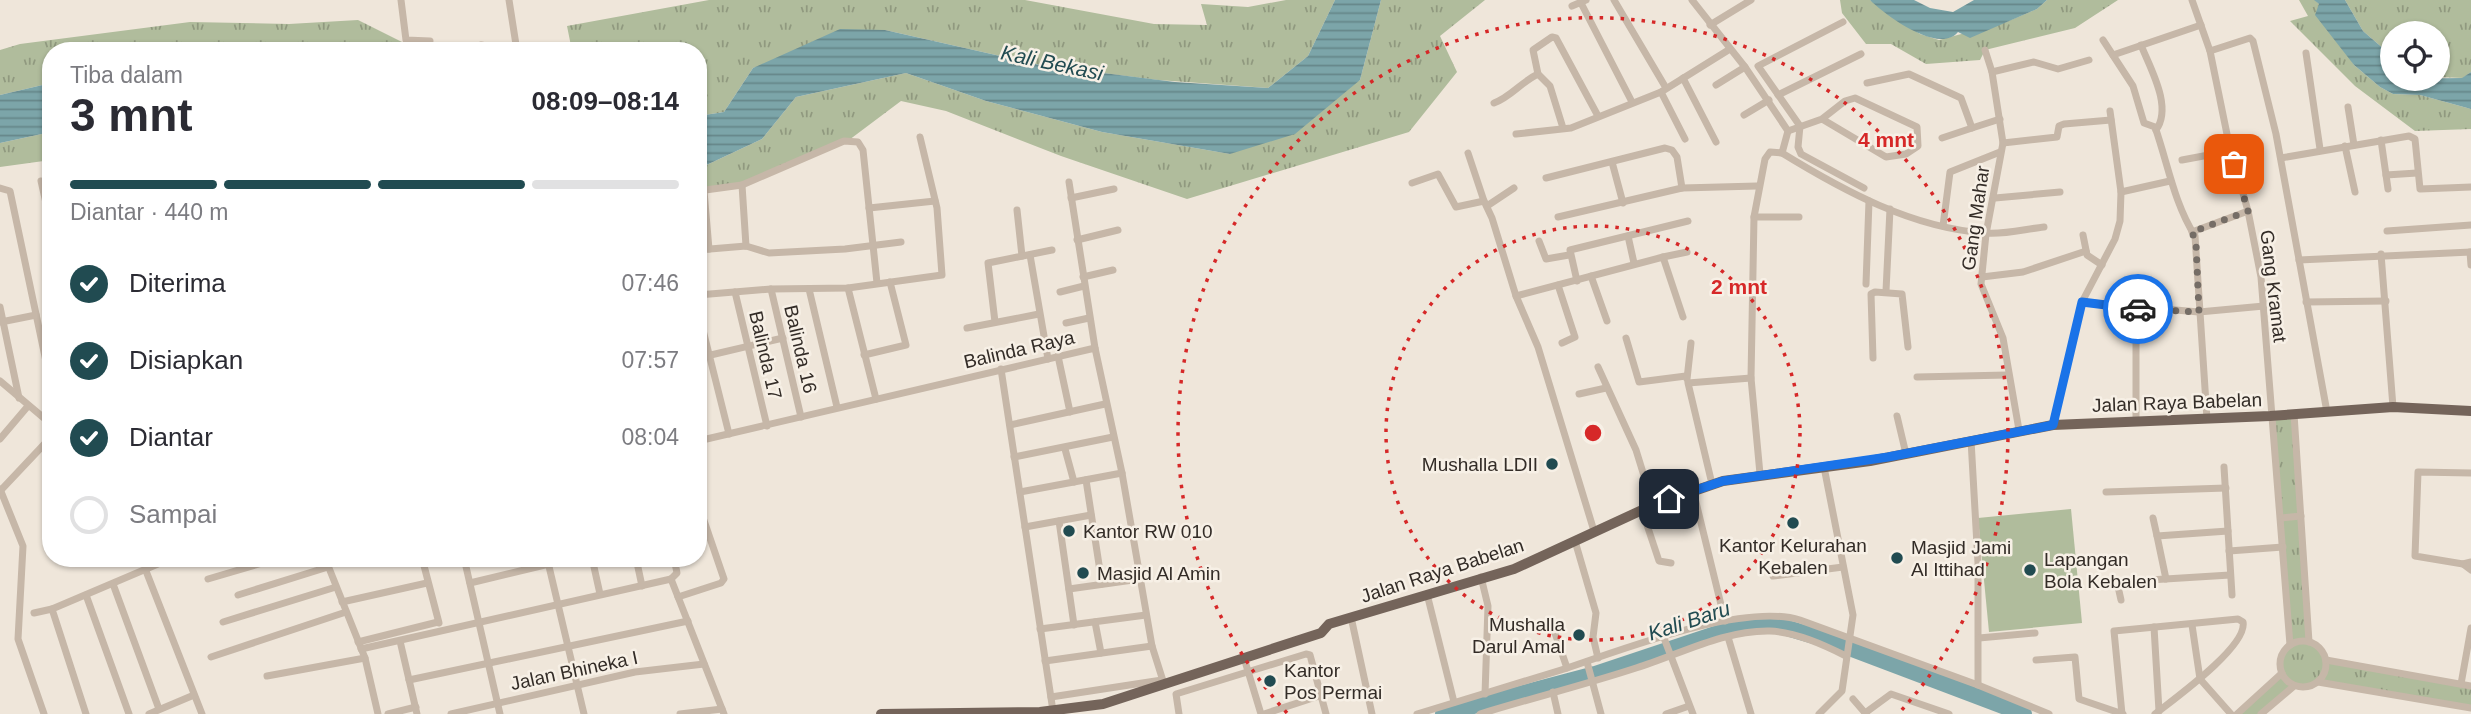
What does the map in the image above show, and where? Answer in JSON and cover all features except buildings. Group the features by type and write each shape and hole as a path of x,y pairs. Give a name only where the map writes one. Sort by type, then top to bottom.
{"main road":[{"name":"Jalan Raya Babelan","path":"881,714 1104,709 1163,682 1321,633 1329,624 1514,569 1647,507 1693,489 1760,474 1906,454 2053,425 2270,416 2393,407 2471,411"}],"street":[{"path":"401,0 406,40 430,41"},
{"path":"509,0 516,42"},
{"path":"1614,0 1664,90 1685,139"},
{"path":"1692,0 1745,67 1788,131 1782,153"},
{"path":"1710,25 1751,0"},
{"name":"Gang Kramat","path":"2192,0 2210,51 2230,151 2248,211 2264,306 2270,416 2290,645"},
{"path":"1572,6 1583,1 1632,102"},
{"path":"1843,22 1759,65 1800,126 1798,146 1801,154 1864,188"},
{"path":"2113,55 2202,25"},
{"path":"1563,128 1550,86 1538,74 1533,48 1555,37 1598,116"},
{"path":"2210,51 2250,38 2253,41 2281,158 2327,412"},
{"path":"2103,40 2135,90 2144,123 2154,125 2170,181 2187,228 2192,232 2196,243 2207,419"},
{"path":"2141,45 2161,102 2161,120 2156,130"},
{"path":"1516,134 1563,128 1664,90 1730,49"},
{"name":"Gang Mahar","path":"1985,50 1992,72 2003,143 1995,198 1986,234 1983,293 2003,338 2007,375 2019,430"},
{"path":"2305,53 2320,149"},
{"path":"1778,95 1861,54"},
{"path":"1992,72 2034,62 2058,69 2089,60"},
{"path":"1716,85 1745,67"},
{"path":"1494,103 1509,95 1521,82 1538,74"},
{"path":"1867,83 1908,74 1928,81 1964,100 1972,128"},
{"path":"1683,78 1716,142"},
{"path":"1788,131 1822,119 1845,101 1860,98 1917,127 1917,146 1906,154 1886,157 1822,119"},
{"path":"1744,115 1769,100"},
{"path":"2348,107 2354,145"},
{"path":"2053,425 2082,302 2119,230 2121,192 2110,111"},
{"path":"1942,138 2000,120"},
{"path":"2003,143 2057,137 2061,124 2111,120"},
{"path":"707,294 771,289 848,288 942,275 935,201 920,137"},
{"path":"2281,158 2320,149 2413,138 2421,190 2471,187"},
{"path":"2381,140 2388,188"},
{"path":"707,190 742,185 844,141 855,141 863,149 877,283"},
{"path":"2345,146 2355,192"},
{"path":"1546,178 1668,149 1677,157 1682,188"},
{"path":"1760,474 1751,378 1754,218 1757,186 1768,154 1774,150 1782,153 1869,201 1920,222 1986,234 2044,227"},
{"path":"2182,160 2230,151"},
{"path":"1943,226 1950,172 2000,152"},
{"path":"1468,153 1516,296 1538,347 1594,531"},
{"path":"1612,162 1623,203"},
{"path":"2386,175 2417,173"},
{"path":"1412,183 1438,174 1456,206 1485,204 1514,188"},
{"path":"41,181 42,185"},
{"path":"2121,192 2170,181"},
{"path":"1069,182 1095,348"},
{"path":"742,185 746,246"},
{"path":"1558,217 1682,188 1757,186"},
{"path":"3,188 10,191 42,343"},
{"path":"1071,198 1114,189"},
{"path":"1995,198 2060,192"},
{"path":"869,208 935,201"},
{"path":"1866,284 1869,201"},
{"path":"1886,291 1890,209"},
{"path":"1017,210 1048,359"},
{"path":"2192,232 2248,211"},
{"path":"1754,218 1799,217"},
{"path":"1577,281 1570,250 1688,221"},
{"path":"2386,231 2471,225"},
{"path":"1077,240 1118,230"},
{"path":"707,234 709,249 746,246 769,253 901,242"},
{"path":"2083,235 2088,257 2102,265"},
{"path":"1628,236 1634,263"},
{"path":"1539,241 1546,259 1569,255"},
{"path":"995,322 988,263 1052,250"},
{"path":"1982,276 2023,272 2086,251"},
{"path":"1516,296 1634,263 1687,252"},
{"path":"2299,260 2381,254 2471,252 2471,265"},
{"path":"2381,254 2393,407"},
{"path":"1663,257 1683,317"},
{"path":"1083,277 1113,270"},
{"path":"1591,276 1607,321"},
{"path":"864,355 906,345 890,282"},
{"path":"1558,285 1575,337 1562,343"},
{"path":"1060,292 1084,286"},
{"path":"848,288 876,399"},
{"name":"Balinda 16","path":"771,289 801,416"},
{"path":"808,289 837,407"},
{"path":"1873,358 1871,294 1886,291 1903,295 1908,347"},
{"name":"Balinda 17","path":"735,292 767,426"},
{"path":"2306,302 2386,301"},
{"path":"2082,302 2199,312 2264,306"},
{"path":"0,307 19,398"},
{"path":"967,328 1039,314"},
{"path":"1,322 36,315"},
{"path":"1066,323 1089,318"},
{"path":"2136,335 2136,421"},
{"path":"708,357 783,338"},
{"path":"1626,338 1639,382 1751,378"},
{"path":"1692,343 1687,379 1712,484"},
{"name":"Balinda Raya","path":"707,439 1095,348 1105,404 1122,472 1146,615 1163,682"},
{"path":"707,352 729,434"},
{"path":"1058,356 1070,411"},
{"path":"1598,367 1636,450 1658,561 1671,563"},
{"path":"1001,369 1053,711"},
{"path":"1917,377 2007,375"},
{"path":"1,384 42,417"},
{"path":"1579,394 1606,388"},
{"path":"1010,425 1105,404"},
{"path":"0,439 28,406"},
{"path":"2294,414 2309,642"},
{"path":"1897,416 1906,454"},
{"path":"1014,457 1065,449 1113,437"},
{"path":"1971,440 1979,638 1978,685"},
{"path":"42,446 1,489 23,546 18,639 44,714"},
{"path":"1065,449 1073,482"},
{"path":"1819,714 1842,691 1851,640 1852,609 1824,467"},
{"path":"2224,467 2232,595"},
{"path":"1020,492 1122,472"},
{"path":"2471,473 2418,472 2415,556 2467,563 2471,569"},
{"path":"1086,480 1102,584"},
{"path":"2106,492 2226,488"},
{"path":"1693,489 1725,621"},
{"path":"1025,527 1091,516"},
{"path":"2281,518 2301,516"},
{"path":"2153,517 2166,579"},
{"path":"1059,521 1074,625"},
{"path":"678,597 721,583 724,579 707,529"},
{"path":"2157,536 2228,531"},
{"path":"1575,541 1596,613 1593,637 1598,658"},
{"path":"2229,551 2283,547"},
{"path":"34,613 51,610 57,605 146,572 149,567"},
{"path":"208,579 249,567"},
{"path":"238,595 316,567"},
{"path":"328,567 365,658 378,714"},
{"path":"424,567 441,631"},
{"path":"466,567 500,714"},
{"path":"470,583 527,567"},
{"path":"549,567 584,714"},
{"path":"594,567 600,594"},
{"path":"638,567 642,586"},
{"path":"360,646 400,640 671,579 677,573 676,567"},
{"path":"1773,576 1843,567"},
{"path":"146,572 202,714"},
{"path":"2121,600 2118,582 2231,575"},
{"path":"1481,577 1488,606 1484,713 1728,637 1771,631 1812,641 1847,655"},
{"path":"671,579 723,712 680,714"},
{"path":"1069,589 1140,579"},
{"path":"342,602 427,583"},
{"path":"113,584 159,709"},
{"path":"222,622 336,587"},
{"path":"1427,594 1454,702"},
{"path":"86,595 129,714"},
{"path":"51,610 86,714"},
{"path":"211,657 346,612"},
{"path":"1041,629 1146,615"},
{"path":"1351,617 1372,714"},
{"path":"1417,714 1567,668 1588,665 1598,658 1725,621 1788,617 1978,685 2049,714"},
{"path":"2036,660 2075,657 2079,699 2123,714 2114,632 2238,619 2244,626 2238,641 2200,679 2157,712"},
{"path":"409,680 568,644 688,621"},
{"path":"360,646 438,622"},
{"path":"1095,622 1101,653"},
{"path":"2192,625 2200,679 2228,713"},
{"path":"2154,627 2157,712"},
{"path":"2461,684 2471,628"},
{"path":"1554,630 1567,668"},
{"path":"1979,638 2035,633"},
{"path":"1728,637 1751,714"},
{"path":"388,714 416,711 400,640"},
{"path":"1665,640 1693,714"},
{"path":"2237,714 2282,673 2283,653 2290,645 2309,642 2320,649 2326,660 2325,672 2318,682"},
{"path":"1045,661 1153,646"},
{"path":"1180,714 1176,694 1308,654 1326,714"},
{"path":"1244,657 1262,714 1321,695"},
{"path":"267,676 365,658"},
{"path":"2326,660 2471,686"},
{"name":"Jalan Bhineka I","path":"451,714 635,672 704,664"},
{"path":"1588,665 1601,714"},
{"path":"2282,673 2294,686 2306,687 2318,682 2471,708"},
{"path":"1051,697 1163,682"},
{"path":"2261,714 2294,686"},
{"path":"1553,692 1558,714"},
{"path":"1853,699 1866,713 1890,694 1949,714"},
{"path":"149,714 194,695"},
{"path":"1503,705 1506,714"},
{"path":"1666,714 1689,706"},
{"path":"1926,714 1933,708"}],"green space":[{"path":"709,0 1025,0 1154,24 1207,25 1201,4 1248,7 1286,0 1335,0 1308,56 1268,88 1158,80 1040,65 885,30 753,68 724,112 707,115 707,42 570,42 567,26"},
{"path":"1381,0 1485,0 1440,36 1457,72 1409,132 1187,199 1061,156 946,111 901,101 849,140 742,185 707,190 707,165 762,139 796,97 906,73 986,101 1102,132 1230,154 1360,80"},
{"path":"1840,0 1870,0 1920,34 1939,40 2006,22 2037,9 2047,0 2118,0 2075,28 1985,50 1980,60 1926,64 1891,44 1866,44 1842,13"},
{"path":"2299,0 2315,0 2319,4 2354,65 2380,87 2380,91 2420,95 2471,109 2471,129 2415,131 2355,86 2290,21 2308,16"},
{"path":"2345,0 2471,0 2471,72 2463,78 2450,77 2450,21 2380,21 2380,46 2363,31"},
{"path":"358,20 402,42 42,42 42,85 0,95 0,50 20,44 190,22 289,24"},
{"path":"42,134 42,161 0,167 0,143"},
{"path":"2294,414 2309,642 2320,649 2326,660 2471,686 2471,709 2318,682 2307,687 2294,686 2261,714 2237,714 2282,673 2283,653 2290,645 2270,416"},
{"name":"Lapangan Bola Kebalen","path":"2071,509 2082,623 1989,632 1978,518"}],"water":[{"path":"1335,0 1381,0 1360,80 1295,134 1230,154 1102,132 986,101 906,73 796,97 762,139 707,165 707,115 724,112 753,68 840,29 885,30 1040,65 1175,82 1268,88 1308,56"},
{"path":"1870,0 1914,0 1930,8 1953,12 1974,0 2047,0 2037,9 1970,38 1958,32 1949,38 1938,39 1899,23"},
{"path":"2314,0 2345,0 2363,31 2380,46 2380,87 2354,65 2315,15 2319,4"},
{"path":"2471,72 2471,109 2420,95 2393,94 2387,91 2450,91 2450,78 2462,78"},
{"path":"42,85 42,134 0,143 0,95"}],"waterway":[{"name":"Kali Baru","path":"1443,714 1595,674 1742,625 1777,625 1831,641 2024,714"}],"way so far":[{"path":"2138,309 2199,312 2196,243 2192,232 2248,211 2234,164"}],"place":[{"name":"Mushalla LDII","path":"1552,464"},
{"name":"Kantor Kelurahan Kebalen","path":"1793,523"},
{"name":"Kantor RW 010","path":"1069,531"},
{"name":"Masjid Jami Al Ittihad","path":"1897,558"},
{"name":"Lapangan Bola Kebalen","path":"2030,570"},
{"name":"Masjid Al Amin","path":"1083,573"},
{"name":"Mushalla Darul Amal","path":"1579,635"},
{"name":"Kantor Pos Permai","path":"1270,681"}],"route":[{"path":"1669,499 1723,481 1926,451 2053,425 2082,302 2138,309"}],"water label":[{"name":"Kali Bekasi","path":"1052,63"}]}
